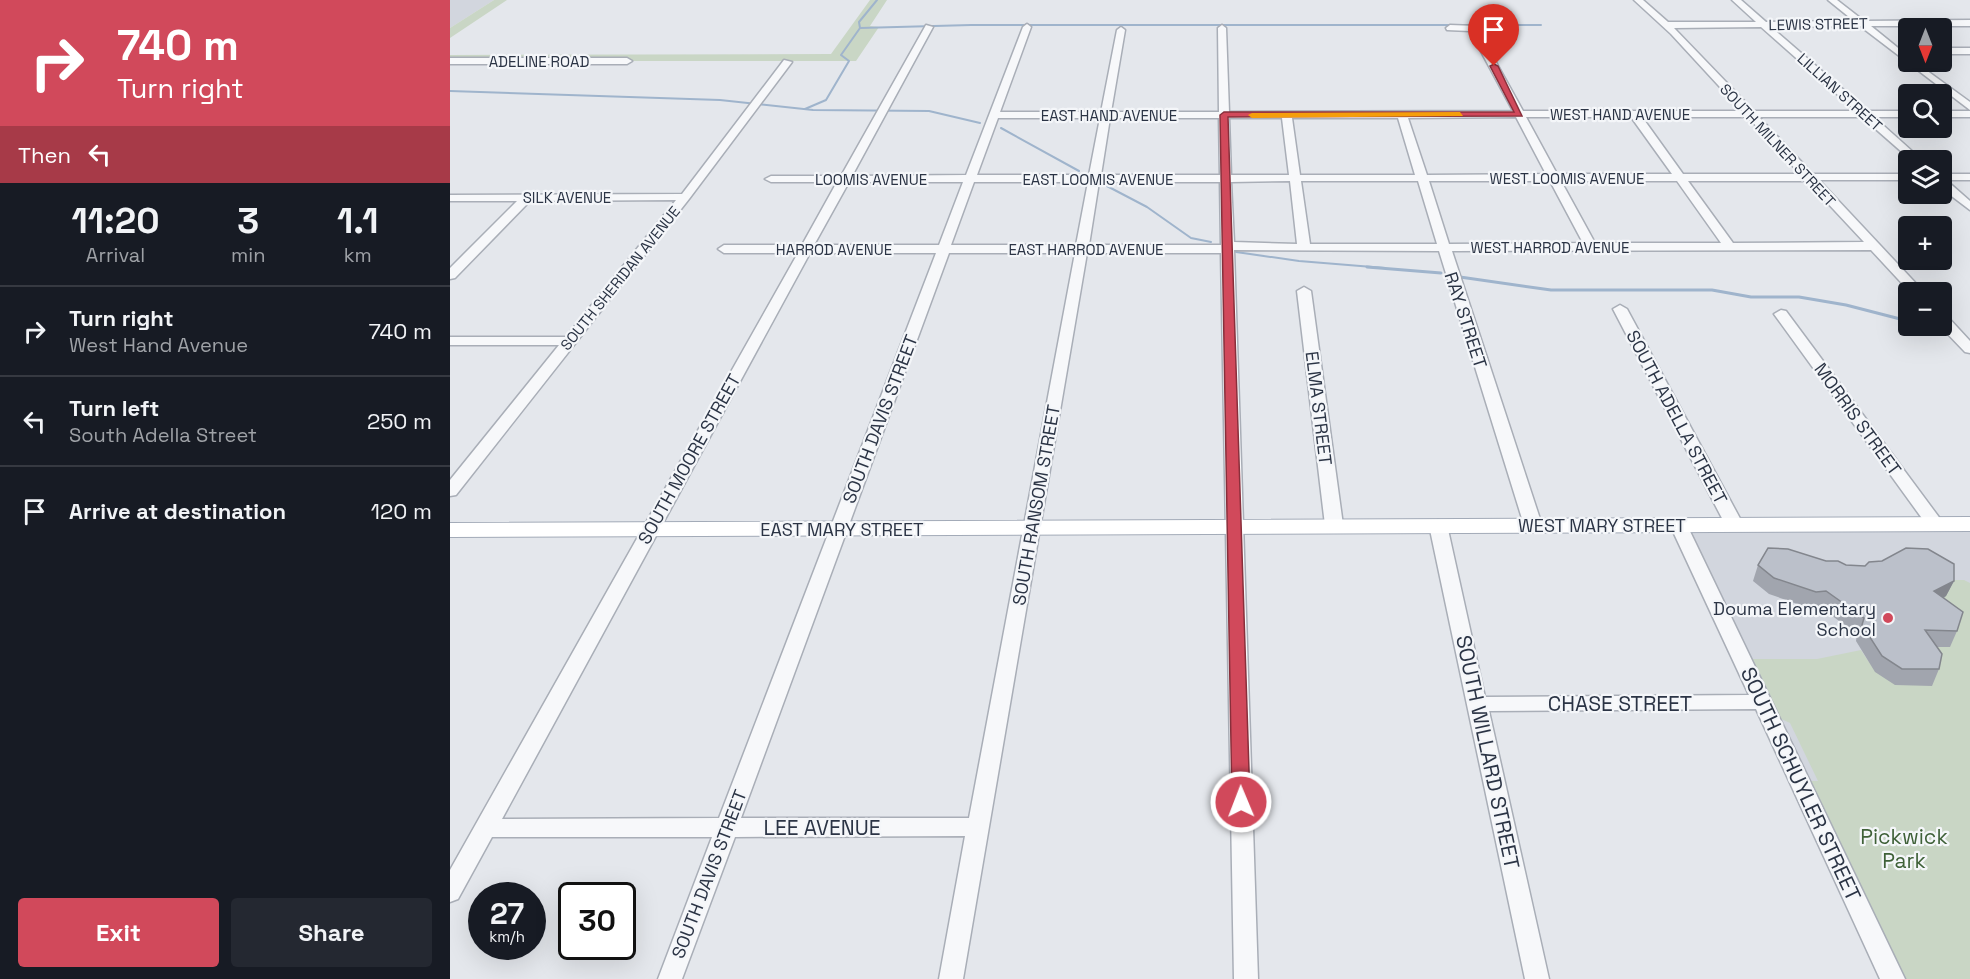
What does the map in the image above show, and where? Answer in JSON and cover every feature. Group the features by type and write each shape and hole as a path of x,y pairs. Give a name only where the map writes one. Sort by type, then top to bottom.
{"main road":[{"name":"WEST MARY STREET","path":"1234,528 1334,525 1970,524"},
{"name":"EAST MARY STREET","path":"450,530 1234,528"}],"street":[{"name":"SOUTH MILNER STREET","path":"1638,0 1666,25 1907,282"},
{"name":"LILLIAN STREET","path":"1736,0 1905,150"},
{"path":"1832,0 1896,51"},
{"name":"LEWIS STREET","path":"1666,25 1970,23"},
{"name":"SOUTH MOORE STREET","path":"450,892 929,27"},
{"name":"SOUTH DAVIS STREET","path":"670,979 1027,27"},
{"path":"1222,28 1246,979"},
{"path":"1450,28 1473,28 1591,247"},
{"name":"SOUTH RANSOM STREET","path":"951,979 1121,30"},
{"path":"1952,51 1970,51"},
{"name":"ADELINE ROAD","path":"450,61 627,61"},
{"name":"SOUTH SHERIDAN AVENUE","path":"450,491 685,197 786,62"},
{"path":"1924,72 1970,107"},
{"path":"1634,114 1730,246"},
{"name":"WEST HAND AVENUE","path":"1224,115 1898,114"},
{"path":"1952,114 1970,114"},
{"name":"EAST HAND AVENUE","path":"994,115 1224,115"},
{"path":"1287,115 1304,248"},
{"name":"RAY STREET","path":"1402,115 1533,525"},
{"name":"WEST LOOMIS AVENUE","path":"1226,178 1898,177"},
{"path":"1952,178 1970,177"},
{"name":"LOOMIS AVENUE","path":"771,179 970,178"},
{"name":"EAST LOOMIS AVENUE","path":"970,178 1226,178"},
{"path":"1952,190 1970,207"},
{"path":"450,275 528,197"},
{"name":"SILK AVENUE","path":"450,198 685,197"},
{"name":"WEST HARROD AVENUE","path":"1227,248 1872,246"},
{"name":"EAST HARROD AVENUE","path":"944,249 1227,248"},
{"name":"HARROD AVENUE","path":"724,249 944,249"},
{"name":"ELMA STREET","path":"1304,291 1334,525"},
{"name":"SOUTH ADELLA STREET","path":"1620,309 1734,525"},
{"name":"MORRIS STREET","path":"1781,314 1935,524"},
{"path":"1952,330 1970,330"},
{"path":"1952,330 1970,349"},
{"path":"450,341 569,341"},
{"name":"SOUTH WILLARD STREET","path":"1438,525 1537,979"},
{"name":"SOUTH SCHUYLER STREET","path":"1679,525 1893,979"},
{"name":"CHASE STREET","path":"1478,704 1763,702"},
{"name":"LEE AVENUE","path":"485,828 979,827"}],"shaded area":[{"path":"450,0 494,0 450,28"},
{"path":"1970,524 1970,782 1800,781 1679,525"}],"green space":[{"path":"494,0 507,0 450,38 450,28"},
{"path":"870,0 887,0 870,26 879,27 856,61 450,61 450,55 831,54"},
{"name":"Pickwick Park","path":"1947,580 1964,580 1970,583 1970,979 1893,979 1800,781 1818,781 1790,723 1768,713 1742,659 1817,659 1861,650 1875,670 1890,680 1898,683 1931,685 1927,607"}],"building":[{"name":"Douma Elementary School","path":"1768,548 1788,549 1826,561 1865,566 1869,562 1882,561 1906,548 1928,549 1954,564 1954,581 1934,591 1963,612 1957,631 1925,630 1942,654 1939,669 1902,669 1882,656 1862,625 1864,618 1826,591 1816,592 1774,578 1758,565"}],"waterway":[{"path":"860,28 859,22 877,0"},
{"path":"860,28 971,25 1541,25"},
{"path":"805,109 826,100 849,61 841,55 860,28"},
{"path":"450,91 720,100 813,110 929,111 980,123"},
{"path":"1001,128 1079,171"},
{"path":"1105,185 1147,207 1191,238 1211,242"},
{"path":"1236,252 1299,261 1385,268"},
{"path":"1367,267 1441,273"},
{"path":"1460,277 1551,290 1712,290 1751,297 1799,297 1846,305 1898,318"}],"slow traffic":[{"path":"1252,115 1460,114"}],"place":[{"name":"Douma Elementary School","path":"1888,618"}],"route":[{"path":"1241,802 1224,115 1520,114 1494,66"}]}
